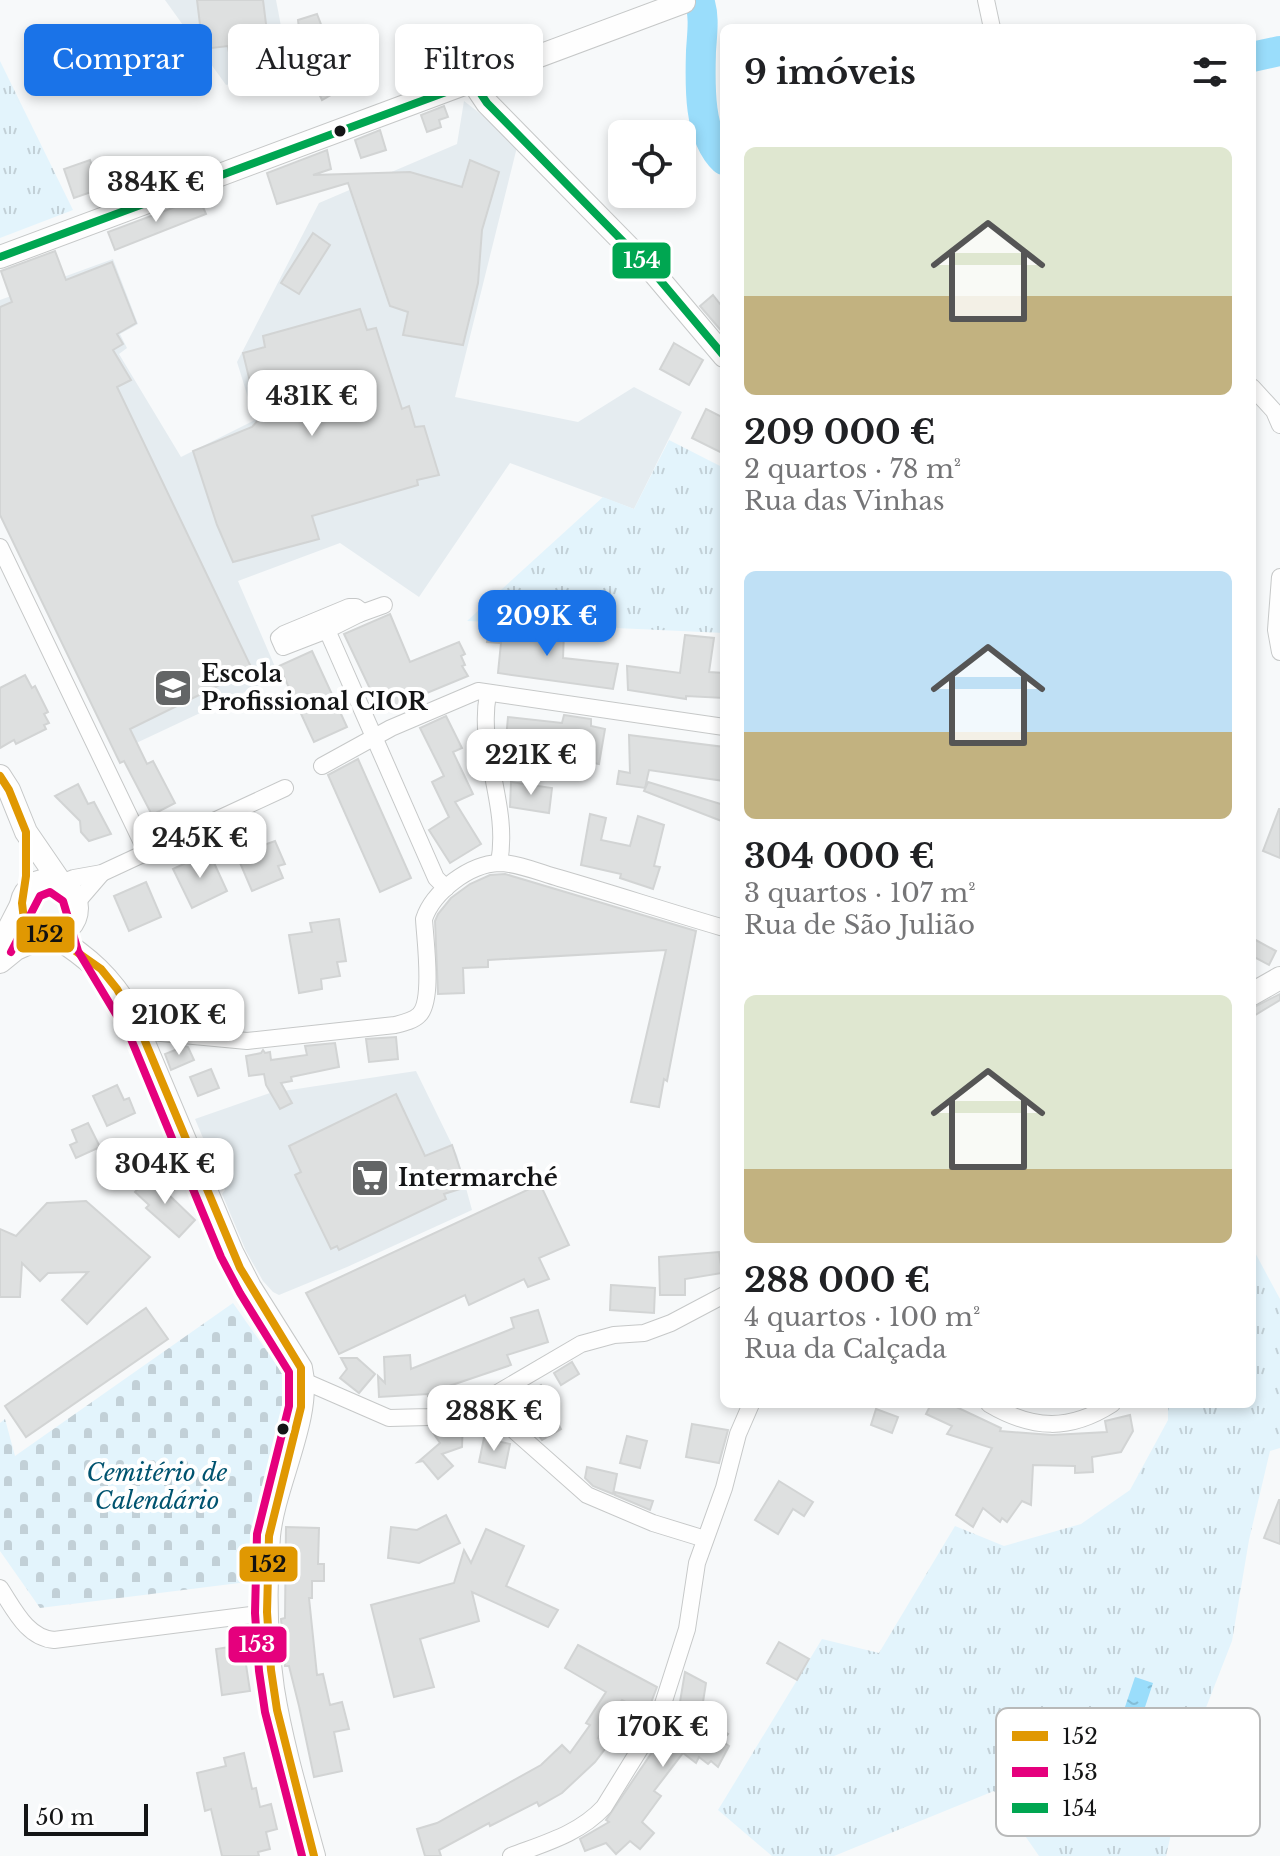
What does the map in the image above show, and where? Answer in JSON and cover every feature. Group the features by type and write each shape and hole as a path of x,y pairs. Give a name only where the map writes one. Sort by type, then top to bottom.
{"street":[{"path":"986,0 991,24"},
{"path":"543,55 686,1"},
{"path":"0,257 435,96"},
{"path":"482,96 654,273 720,351"},
{"path":"1256,391 1268,403 1280,425"},
{"path":"0,547 147,853"},
{"path":"1280,577 1276,630 1280,652"},
{"path":"359,614 360,610 356,607 349,607 284,634 279,638 279,644 290,647 384,605"},
{"path":"327,630 436,878 446,888"},
{"path":"322,766 391,728 478,691 720,726"},
{"path":"488,694 485,736 502,818 499,863"},
{"path":"0,776 26,832 61,883 68,887 89,946 142,1034 236,1260 260,1304 295,1355 304,1381 301,1410 272,1517 267,1613 270,1663 278,1712 314,1856"},
{"path":"0,946 23,899 40,882 61,883 102,873 285,788"},
{"path":"26,832 24,920 29,927 101,969"},
{"path":"142,1034 151,1032 247,1041 411,1021 419,1015 427,996 424,919 428,908 446,888 476,870 499,863 588,886 720,927"},
{"path":"0,962 16,949 70,927 77,907 102,873"},
{"path":"1256,992 1280,978"},
{"path":"304,1381 389,1418 429,1417 482,1402 581,1344 614,1335 644,1333 671,1323 720,1297"},
{"path":"482,1402 587,1495 653,1523 705,1539"},
{"path":"511,1856 571,1833 595,1817 654,1726 687,1629 697,1563 749,1408"},
{"path":"998,1408 1021,1419 1061,1425 1106,1408"},
{"path":"0,1588 33,1634 43,1639 267,1613"}],"shaded area":[{"path":"165,0 276,0 281,24 228,24 226,85 212,65 212,24 182,24"},
{"path":"464,101 518,143 455,397 578,422 634,387 682,412 634,509 510,463 419,597 340,543 238,581 279,676 115,753 0,515 0,300 113,259 138,324 120,334 127,348 119,354 181,457 255,420 237,362 319,203 457,144"},
{"path":"416,1071 457,1155 472,1210 347,1267 279,1295 273,1292 246,1251 195,1119 270,1093"}],"green space":[{"path":"0,61 73,210 0,238"},
{"path":"669,440 720,466 720,633 467,621 603,497 634,509"},
{"path":"1256,1254 1280,1299 1280,1448 1270,1451 1249,1540 1232,1641 1206,1708 996,1708 996,1794 994,1791 834,1856 772,1856 718,1810 822,1639 879,1653 955,1526 1004,1546 1081,1524 1130,1490 1168,1420 1168,1408 1256,1408"},
{"name":"Cemitério de Calendário","path":"233,1303 290,1384 257,1529 255,1581 40,1608 0,1551 0,1423 5,1419 15,1456"},
{"path":"1025,1836 1171,1836 1166,1856 1039,1856"}],"water":[{"path":"1135,1677 1153,1683 1145,1708 1125,1708"}],"building":[{"path":"197,0 263,0 266,24 228,24 228,46 212,48 212,24 200,24"},
{"path":"317,14 321,24 298,24 298,20"},
{"path":"444,106 448,117 439,120 441,127 427,132 421,115"},
{"path":"380,130 386,150 361,158 355,140"},
{"path":"327,150 331,169 313,175 410,172 462,187 470,160 499,172 482,230 478,283 463,345 403,335 408,312 390,306 348,183 277,204 267,173"},
{"path":"90,160 100,189 74,198 64,169"},
{"path":"199,198 206,214 115,250 108,232"},
{"path":"313,233 330,245 299,294 281,283"},
{"path":"55,251 66,280 112,262 136,323 117,334 123,344 113,350 131,380 117,387 252,669 130,729 147,764 153,761 175,803 152,815 124,761 120,763 0,515 0,307 12,302 1,271"},
{"path":"713,295 720,304 720,329 700,306"},
{"path":"360,309 367,330 376,328 402,409 409,406 415,427 424,426 439,475 417,480 418,485 312,516 319,539 233,562 217,525 193,451 252,427 259,419 243,353 265,347 263,336"},
{"path":"674,343 703,360 689,385 660,369"},
{"path":"706,409 720,416 720,452 692,438"},
{"path":"390,614 410,662 459,642 465,654 461,656 465,665 462,666 468,676 381,712 344,634"},
{"path":"490,625 564,632 563,658 618,664 613,689 498,673 501,643 487,642"},
{"path":"685,635 714,638 709,672 720,673 720,698 686,696 686,699 628,690 627,666 680,673"},
{"path":"312,651 347,727 314,742 279,666"},
{"path":"25,675 32,688 35,686 48,712 44,714 49,723 44,725 46,729 16,744 14,740 0,748 0,688"},
{"path":"564,715 591,719 591,726 605,729 599,764 584,761 581,779 552,777 556,756 505,750 508,717 562,723"},
{"path":"446,716 462,748 453,752 473,794 455,802 481,844 450,863 429,830 449,817 432,782 444,776 420,728"},
{"path":"629,735 720,746 720,780 649,770 645,788 617,784 619,771 630,773"},
{"path":"358,759 411,878 380,892 328,775"},
{"path":"511,782 552,788 549,813 510,807"},
{"path":"648,782 720,804 720,820 644,791"},
{"path":"78,784 88,804 94,802 111,834 89,841 81,832 80,821 55,796"},
{"path":"1280,809 1280,858 1263,851"},
{"path":"590,814 606,818 601,840 630,846 638,816 664,825 654,866 660,867 653,889 620,878 621,874 581,865"},
{"path":"259,833 264,845 275,841 285,864 278,866 283,878 252,891 232,844"},
{"path":"209,852 227,891 192,908 173,869"},
{"path":"505,874 696,931 667,1081 664,1079 659,1107 631,1102 666,950 488,960 488,967 463,968 464,993 438,994 435,921 438,914 451,898 470,884 490,875"},
{"path":"146,882 161,917 129,931 114,896"},
{"path":"339,919 346,961 337,962 340,976 321,979 322,989 299,993 289,935 312,932 310,923"},
{"path":"1256,940 1276,951 1269,965 1256,958"},
{"path":"1280,994 1280,1000 1256,1015 1256,1006"},
{"path":"225,997 229,1016 211,1020 207,1000"},
{"path":"396,1037 398,1059 369,1062 366,1039"},
{"path":"335,1043 339,1067 291,1077 292,1081 281,1083 292,1103 280,1109 266,1085 264,1074 249,1076 246,1056 263,1050 270,1052 271,1060 307,1055 305,1046"},
{"path":"185,1046 194,1060 171,1070 165,1054"},
{"path":"211,1069 219,1088 198,1096 190,1077"},
{"path":"117,1085 124,1100 129,1098 135,1113 107,1126 93,1096"},
{"name":"Intermarché","path":"396,1094 425,1156 452,1145 466,1187 444,1194 446,1199 339,1250 337,1246 331,1249 295,1175 301,1172 289,1146"},
{"path":"88,1123 100,1147 76,1158 70,1145 77,1142 72,1130"},
{"path":"159,1176 174,1190 169,1195 195,1220 179,1237 146,1208 149,1205 135,1192 147,1179 152,1184"},
{"path":"540,1184 569,1245 539,1258 549,1279 528,1287 524,1279 469,1305 465,1295 339,1354 306,1293"},
{"path":"86,1201 150,1257 87,1324 62,1300 88,1272 48,1273 40,1281 22,1263 20,1297 0,1297 0,1229 16,1236 47,1203"},
{"path":"719,1252 720,1273 685,1279 685,1295 660,1295 659,1257"},
{"path":"611,1285 655,1288 654,1313 610,1310"},
{"path":"146,1308 168,1339 26,1437 5,1406"},
{"path":"538,1310 548,1342 507,1355 511,1365 428,1396 379,1397 378,1376 385,1383 384,1357 410,1355 411,1369 514,1328 511,1318"},
{"path":"341,1358 357,1358 375,1374 359,1393 340,1378 347,1369"},
{"path":"572,1362 579,1374 561,1385 554,1373"},
{"path":"541,1385 561,1429 542,1440 530,1424 526,1426 506,1405"},
{"path":"929,1408 958,1408 1001,1428 1000,1431 1052,1435 1107,1432 1105,1421 1130,1415 1133,1431 1121,1452 1092,1457 1093,1472 1075,1473 1075,1466 1033,1465 1031,1505 1022,1501 1007,1522 1002,1518 1000,1522 983,1508 973,1527 956,1515 992,1448 947,1434 952,1426 926,1414"},
{"path":"876,1409 898,1417 892,1433 871,1425"},
{"path":"463,1419 462,1447 442,1454 453,1466 438,1479 423,1461 418,1462 440,1443 430,1428"},
{"path":"692,1424 728,1430 719,1463 686,1457"},
{"path":"627,1436 647,1441 640,1468 620,1463"},
{"path":"484,1438 510,1444 505,1468 479,1462"},
{"path":"587,1467 617,1474 613,1494 593,1486 585,1478"},
{"path":"779,1481 813,1502 804,1516 793,1509 778,1534 755,1520"},
{"path":"615,1492 653,1501 650,1510 615,1495"},
{"path":"1280,1500 1280,1544 1264,1538"},
{"path":"446,1515 460,1543 419,1563 388,1558 391,1527 417,1530"},
{"path":"286,1527 319,1528 318,1564 324,1564 324,1581 312,1581 312,1598 309,1598 317,1675 323,1674 330,1705 342,1702 349,1729 334,1732 342,1771 314,1777 289,1666 285,1666 281,1619 285,1618"},
{"path":"486,1529 524,1546 506,1586 558,1610 548,1627 472,1592 479,1621 420,1639 434,1687 394,1697 371,1605 454,1583 464,1550 471,1563"},
{"path":"779,1642 809,1659 797,1680 767,1663"},
{"path":"243,1645 250,1691 222,1695 216,1649"},
{"path":"578,1645 657,1687 647,1713 622,1700 598,1738 608,1745 562,1793 539,1806 537,1802 490,1826 489,1823 439,1850 441,1856 425,1856 417,1829 437,1823 541,1765 562,1745 570,1753 590,1725 586,1723 606,1692 565,1668"},
{"path":"685,1672 706,1683 703,1702 717,1707 713,1724 728,1734 722,1741 729,1746 718,1767 699,1757 696,1763 683,1753 654,1791 661,1796 642,1822 654,1833 640,1849 630,1841 616,1854 606,1843 585,1851 580,1839 609,1822 606,1820 678,1714"},
{"path":"244,1753 252,1789 256,1788 260,1807 271,1804 277,1829 266,1832 270,1849 258,1852 259,1856 222,1856 211,1809 205,1811 197,1773 226,1766 224,1758"}],"waterway":[{"path":"699,0 703,19 702,108 709,137 720,154"},
{"path":"1256,56 1280,51"}],"transit line":[{"name":"154","path":"0,257 435,96"},
{"name":"154","path":"482,96 654,273 720,351"},
{"name":"152","path":"0,776 26,832 24,920 37,933 54,936 101,969 117,989 142,1034 240,1268 301,1368 301,1407 269,1536 267,1612 277,1710 314,1856"},
{"name":"153","path":"11,952 40,896 50,892 63,901 78,951 131,1039 221,1257 289,1372 289,1406 257,1534 255,1613 265,1712 302,1856"}],"place":[{"name":"Escola Profissional CIOR","path":"173,688"},
{"name":"Intermarché","path":"370,1178"}]}
